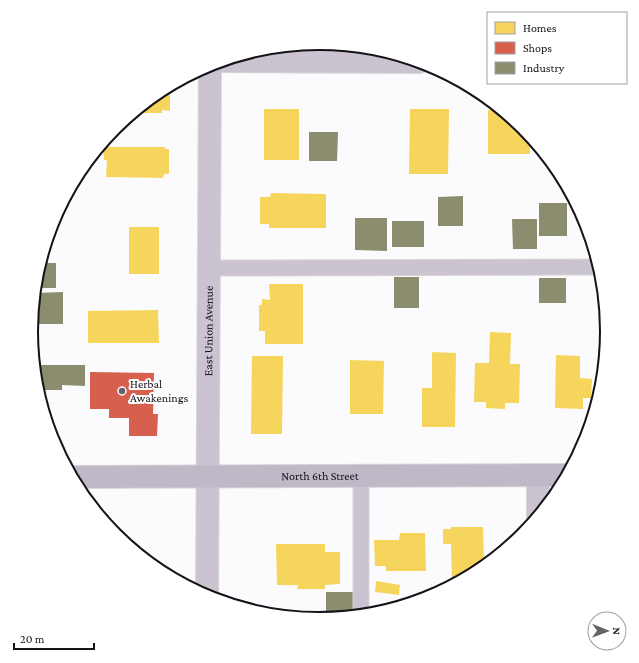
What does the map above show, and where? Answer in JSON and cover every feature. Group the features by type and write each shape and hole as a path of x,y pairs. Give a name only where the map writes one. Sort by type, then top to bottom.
{"main road":[{"name":"North 6th Street","path":"78,476 561,476"}],"street":[{"path":"243,61 399,62"},
{"name":"East Union Avenue","path":"207,590 210,72"},
{"path":"538,475 538,509"}],"lane":[{"path":"210,268 593,267"},
{"path":"361,476 361,610"}],"building: Homes":[{"path":"170,93 170,111 162,110 162,113 142,113"},
{"path":"264,109 299,109 299,160 264,160"},
{"path":"410,109 449,109 448,174 409,174"},
{"path":"488,110 493,110 519,132 530,145 530,154 488,154"},
{"path":"107,147 165,147 165,149 169,149 169,174 164,174 163,178 106,177 107,160 104,160 103,151"},
{"path":"271,193 326,194 326,228 269,228 269,224 260,224 260,197 270,197"},
{"path":"129,227 159,227 159,274 129,274"},
{"path":"269,284 303,284 303,344 265,344 265,331 259,331 259,305 262,305 262,299 270,300"},
{"path":"158,310 159,343 88,343 88,311"},
{"path":"490,332 511,333 510,364 520,364 519,403 505,403 505,409 486,408 486,402 474,402 475,363 489,363"},
{"path":"432,352 456,353 455,427 422,427 422,388 432,388"},
{"path":"556,355 580,356 580,378 592,379 591,398 583,398 583,409 555,408"},
{"path":"252,356 283,356 282,434 251,434"},
{"path":"350,360 384,361 383,414 350,414"},
{"path":"451,527 483,527 484,560 452,580 451,544 443,544 443,529 451,529"},
{"path":"400,533 425,533 426,571 386,571 386,566 375,566 374,540 399,540"},
{"path":"276,544 325,544 325,552 340,552 340,584 325,585 325,589 297,589 298,585 277,585"},
{"path":"376,581 400,585 399,595 375,592"}],"building: Shops":[{"name":"Herbal Awakenings","path":"90,372 154,373 153,414 158,414 157,436 129,436 129,418 109,418 109,409 90,409"}],"building: Industry":[{"path":"309,132 338,132 337,161 309,161"},
{"path":"463,196 463,226 438,226 438,197"},
{"path":"539,203 567,203 567,236 539,236"},
{"path":"355,218 387,218 387,251 355,250"},
{"path":"512,219 537,219 537,249 513,249"},
{"path":"392,221 424,221 424,247 392,247"},
{"path":"47,263 56,263 56,288 41,288"},
{"path":"394,277 419,277 419,308 394,308"},
{"path":"539,278 566,278 566,303 539,303"},
{"path":"63,292 63,324 38,324 40,293"},
{"path":"40,365 85,365 85,386 62,385 62,390 44,390"},
{"path":"326,592 353,592 354,611 326,613"}],"place":[{"name":"Herbal Awakenings","path":"122,391"}]}
